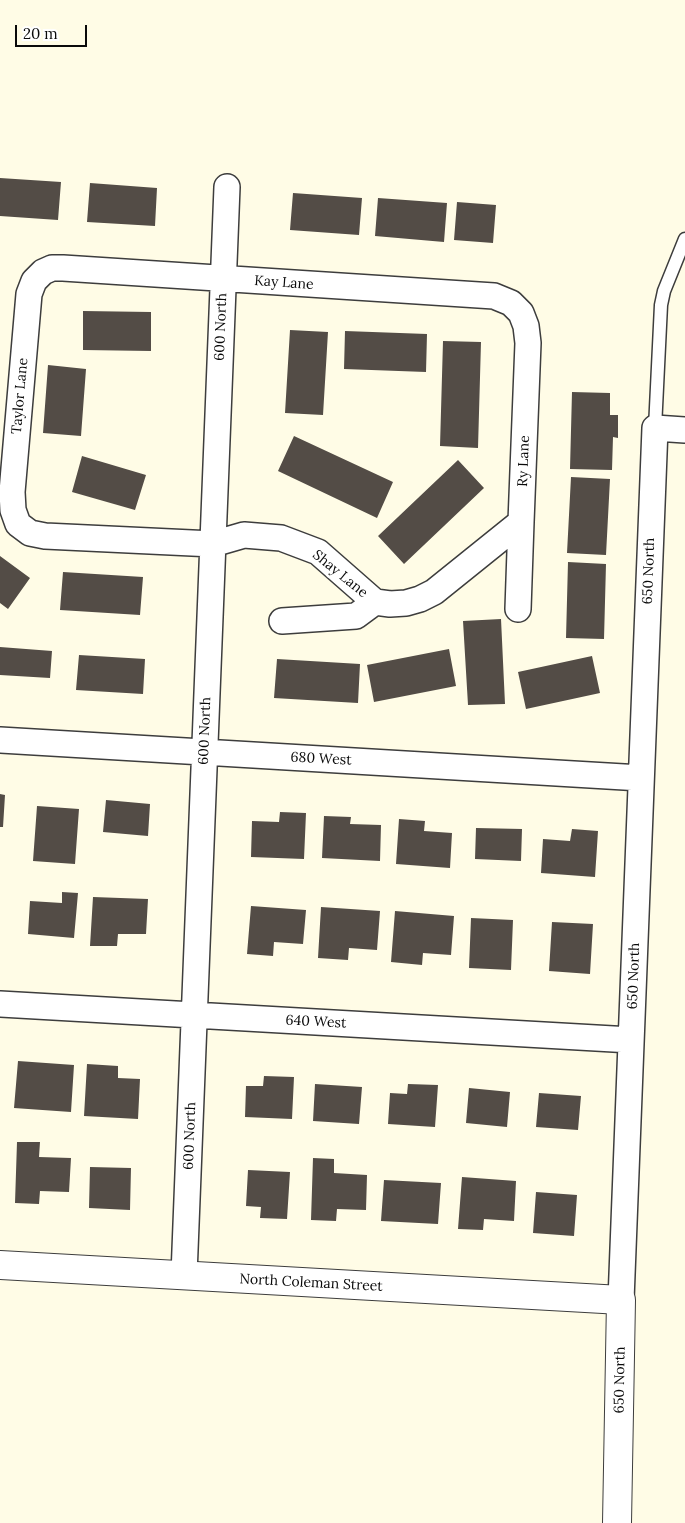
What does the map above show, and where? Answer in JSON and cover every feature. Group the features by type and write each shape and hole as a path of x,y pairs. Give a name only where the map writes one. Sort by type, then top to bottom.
{"street":[{"name":"600 North","path":"184,1276 227,187"},
{"name":"Kay Lane","path":"43,272 52,268 63,268 494,296 511,303 521,313"},
{"name":"Taylor Lane","path":"18,524 13,510 12,492 28,294 34,281 43,272"},
{"name":"Ry Lane","path":"518,609 528,343 526,326 521,313"},
{"path":"655,428 685,430"},
{"name":"650 North","path":"616,1523 621,1300 655,428"},
{"name":"Shay Lane","path":"18,524 30,533 45,536 213,544 244,536 281,538 318,552 375,602 390,604 406,603 434,592 521,522"},
{"path":"282,622 356,616 375,602"},
{"name":"680 West","path":"0,740 641,778"},
{"name":"640 West","path":"0,1004 631,1040"},
{"name":"North Coleman Street","path":"0,1265 621,1300"}],"lane":[{"path":"655,428 661,305 664,291 685,238"}],"building":[{"path":"0,178 61,182 58,220 0,216"},
{"path":"90,183 157,188 155,226 87,222"},
{"path":"293,193 362,198 359,235 290,230"},
{"path":"378,198 447,203 444,242 375,236"},
{"path":"457,202 496,205 493,243 454,240"},
{"path":"83,311 151,312 151,351 83,350"},
{"path":"290,330 328,332 323,415 285,413"},
{"path":"345,331 427,334 426,372 344,369"},
{"path":"443,341 481,342 478,448 440,446"},
{"path":"48,365 86,369 81,436 43,433"},
{"path":"572,392 610,393 610,415 618,415 618,438 613,437 612,470 570,469"},
{"path":"294,436 393,482 377,518 278,471"},
{"path":"82,456 146,475 135,510 72,492"},
{"path":"458,460 484,488 404,564 378,536"},
{"path":"571,477 610,479 606,555 567,553"},
{"path":"0,556 30,578 8,609 0,603"},
{"path":"568,562 606,564 604,639 566,638"},
{"path":"63,572 143,577 140,615 60,610"},
{"path":"501,619 505,704 468,705 463,621"},
{"path":"0,647 52,651 50,678 0,675"},
{"path":"449,649 456,686 374,702 367,665"},
{"path":"79,655 145,659 143,694 76,690"},
{"path":"592,656 600,693 526,709 518,672"},
{"path":"277,659 360,664 358,703 274,698"},
{"path":"0,794 5,795 3,827 0,827"},
{"path":"106,800 150,804 148,836 103,832"},
{"path":"37,806 79,809 75,864 33,861"},
{"path":"280,812 306,813 304,859 251,857 252,821 279,822"},
{"path":"324,816 351,817 350,824 381,825 380,861 322,858"},
{"path":"399,819 425,821 424,831 452,833 450,868 396,864"},
{"path":"476,828 522,829 521,861 475,859"},
{"path":"572,829 598,831 595,877 541,873 543,839 570,841"},
{"path":"62,892 78,893 74,938 28,934 30,901 62,903"},
{"path":"93,897 148,899 146,934 118,934 117,946 90,946"},
{"path":"251,906 306,910 303,944 274,942 273,956 247,954"},
{"path":"321,907 380,911 377,950 349,948 348,960 318,958"},
{"path":"395,911 454,916 451,955 423,953 422,965 391,962"},
{"path":"471,918 513,920 511,970 469,968"},
{"path":"552,922 593,924 590,974 549,971"},
{"path":"18,1061 74,1065 71,1112 14,1108"},
{"path":"87,1064 118,1066 118,1078 140,1079 138,1119 84,1116"},
{"path":"264,1076 294,1077 292,1119 245,1117 246,1086 263,1086"},
{"path":"315,1084 362,1087 359,1124 313,1121"},
{"path":"408,1084 438,1085 435,1127 388,1124 390,1093 407,1094"},
{"path":"469,1088 510,1092 507,1127 466,1123"},
{"path":"539,1093 581,1096 578,1130 536,1127"},
{"path":"17,1142 40,1142 39,1157 71,1158 69,1192 40,1191 39,1204 15,1203"},
{"path":"313,1158 334,1159 334,1173 367,1175 366,1210 337,1209 336,1221 311,1220"},
{"path":"90,1167 131,1168 130,1210 89,1208"},
{"path":"248,1170 290,1172 287,1219 260,1218 261,1207 246,1206"},
{"path":"462,1177 516,1181 514,1221 484,1219 483,1230 458,1229"},
{"path":"384,1180 441,1183 438,1224 381,1221"},
{"path":"536,1192 577,1195 574,1236 533,1233"}]}
